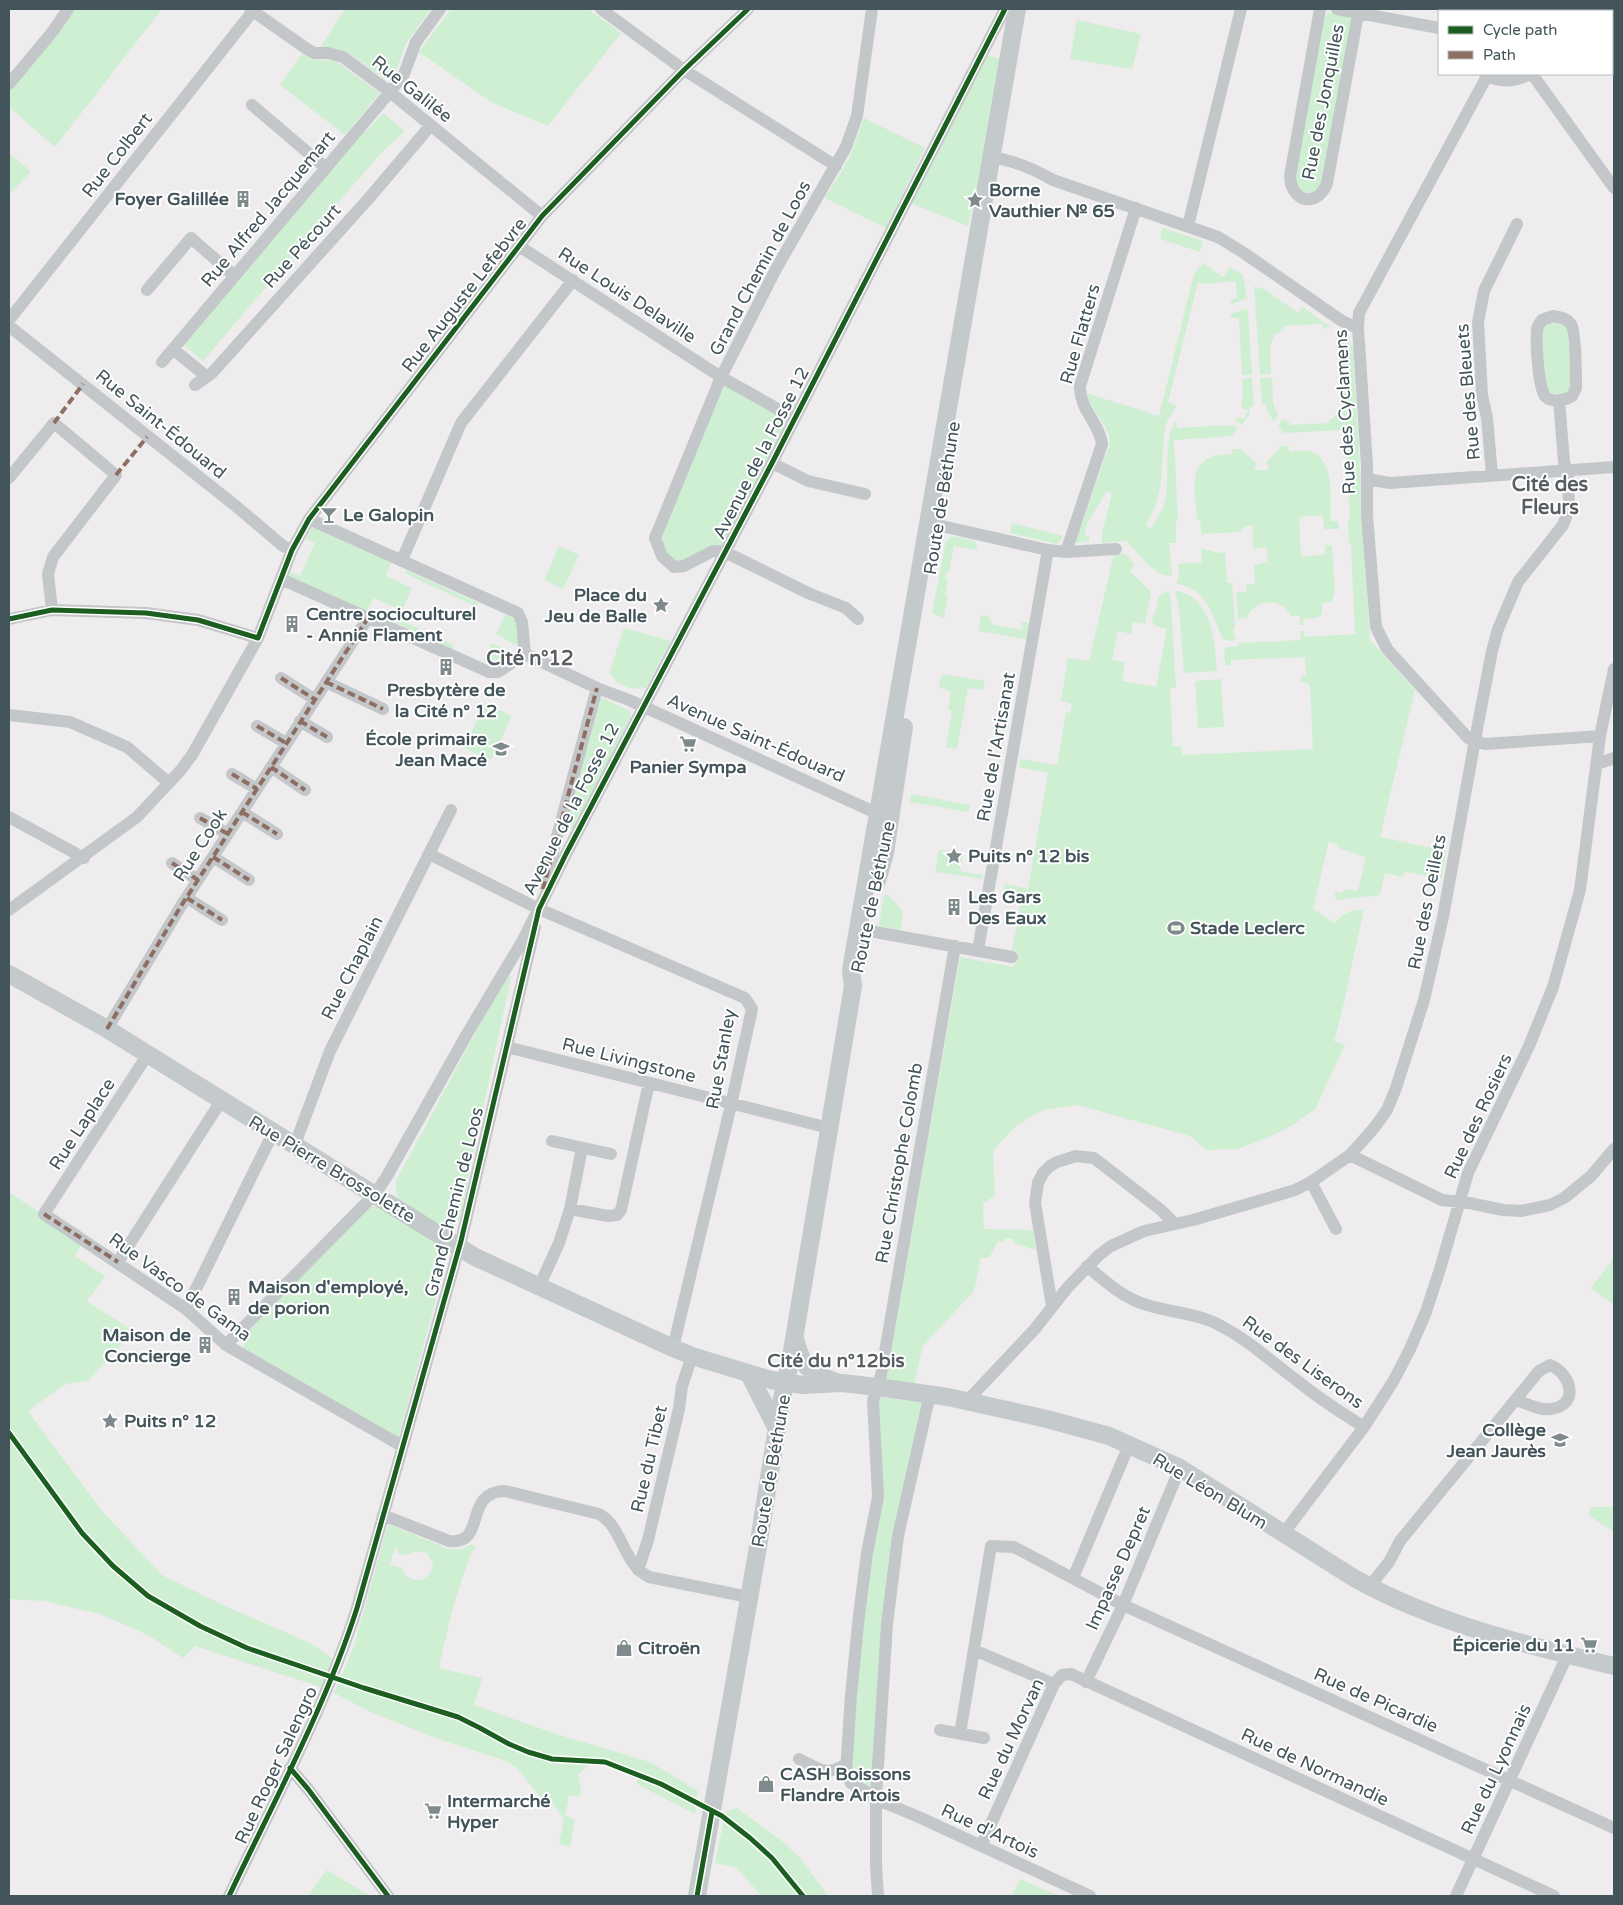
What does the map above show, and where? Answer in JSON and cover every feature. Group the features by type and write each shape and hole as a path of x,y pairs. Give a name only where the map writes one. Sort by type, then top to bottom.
{"main road":[{"name":"Route de Béthune","path":"697,1896 853,986 860,972 863,930 885,853 884,816 1017,35 1017,9"},
{"name":"Route de Béthune","path":"1017,35 1029,9"},
{"name":"Rue Pierre Brossolette","path":"9,974 107,1029 294,1147 475,1257 692,1356 749,1374 786,1382"},
{"path":"794,1334 800,1355 806,1366 811,1371 842,1383"},
{"path":"749,1374 777,1429"},
{"name":"Rue Léon Blum","path":"786,1382 803,1385 842,1383 930,1394 1046,1419 1109,1436 1180,1468 1369,1586 1414,1608 1567,1656 1614,1666"}],"street":[{"path":"9,84 53,31 68,9"},
{"name":"Rue Alfred Jacquemart","path":"162,362 390,92 404,74 416,42 440,9"},
{"path":"601,9 684,70 836,166"},
{"name":"Rue Auguste Lefebvre","path":"9,910 84,858 137,817 192,755 258,638 292,550 309,519 542,216 684,70 748,9"},
{"name":"Grand Chemin de Loos","path":"725,552 713,551 684,566 674,566 662,556 655,538 721,377 776,269 836,166 852,133 857,116 872,9"},
{"name":"Avenue de la Fosse 12","path":"226,1345 374,1194 387,1176 539,909 772,463 1005,9"},
{"path":"1188,226 1241,9"},
{"name":"Rue des Jonquilles","path":"1320,9 1290,176 1293,191 1297,196 1304,199 1315,197 1322,193 1327,183 1359,11"},
{"path":"1337,9 1359,11 1438,28"},
{"name":"Rue Galilée","path":"252,10 314,53 343,57 390,92 542,216"},
{"name":"Rue Colbert","path":"9,320 252,10"},
{"path":"993,32 1017,35"},
{"path":"1486,75 1505,81 1528,75"},
{"name":"Rue des Cyclamens","path":"1475,741 1468,738 1387,649 1378,633 1375,619 1368,525 1358,328 1361,309 1486,75"},
{"path":"1532,75 1614,188"},
{"path":"252,105 326,168"},
{"name":"Rue Pécourt","path":"195,385 219,366 370,197 431,125"},
{"path":"996,158 1039,172 1053,180 1188,226 1229,243 1342,321 1358,328"},
{"name":"Rue Flatters","path":"1066,552 1102,444 1100,436 1081,400 1080,386 1136,208"},
{"name":"Rue des Bleuets","path":"1492,475 1487,418 1482,395 1478,322 1484,291 1517,224"},
{"path":"147,290 191,238 230,272 236,274"},
{"name":"Rue Louis Delaville","path":"519,246 721,377 794,418"},
{"path":"402,560 461,423 573,280"},
{"path":"1553,316 1561,317 1573,328 1576,388 1572,396 1559,400 1545,397 1540,388 1536,331 1542,320 1553,316"},
{"name":"Rue Saint-Édouard","path":"9,326 283,546 292,550"},
{"path":"172,349 207,377"},
{"name":"Rue des Oeillets","path":"967,1401 1010,1357 1052,1306 1099,1255 1122,1240 1144,1231 1193,1220 1274,1196 1311,1182 1350,1155 1387,1110 1396,1088 1424,1000 1444,917 1492,651 1508,602 1518,582 1563,525 1566,517 1569,502 1559,400"},
{"path":"9,478 54,424 116,475 53,557 48,574 52,610"},
{"path":"772,463 808,481 865,494"},
{"path":"1367,479 1390,483 1614,467"},
{"path":"281,580 489,672 498,672 525,654 522,622 518,613 309,519"},
{"path":"933,523 1048,550 1066,552 1116,549"},
{"name":"Rue de l'Artisanat","path":"978,950 1048,550"},
{"path":"725,552 808,593 846,608 858,619"},
{"path":"9,619 52,610 154,614 198,620 258,638"},
{"name":"Rue Cook","path":"107,1029 186,898 368,618"},
{"name":"Avenue Saint-Édouard","path":"525,654 884,816"},
{"name":"Rue des Rosiers","path":"1283,1534 1364,1426 1394,1380 1410,1349 1433,1290 1459,1201 1475,1158 1529,1046 1553,987 1580,890 1600,736 1612,691 1614,669"},
{"path":"281,678 314,699"},
{"path":"326,682 383,709"},
{"name":"Grand Chemin de Loos","path":"387,1500 458,1248 544,886 597,688"},
{"path":"9,715 70,722 127,747 169,783"},
{"path":"300,721 327,737"},
{"path":"257,726 286,743"},
{"path":"1475,741 1485,744 1600,736"},
{"path":"1597,764 1614,758"},
{"path":"271,768 305,790"},
{"path":"232,774 257,789"},
{"name":"Rue Chaplain","path":"294,1147 330,1051 451,810"},
{"path":"242,812 277,834"},
{"path":"9,817 84,858"},
{"path":"200,818 228,834"},
{"name":"Rue Stanley","path":"429,854 539,909 745,998 752,1009 673,1348"},
{"path":"213,857 249,880"},
{"path":"172,863 198,880"},
{"path":"186,898 222,920"},
{"path":"863,930 1012,957"},
{"name":"Rue Christophe Colomb","path":"846,1764 859,1615 878,1497 873,1401 880,1376 955,946"},
{"name":"Rue Livingstone","path":"507,1047 731,1105 830,1128"},
{"name":"Rue Laplace","path":"44,1214 148,1054"},
{"path":"570,1209 608,1216 616,1215 621,1210 649,1083"},
{"path":"118,1262 222,1101"},
{"path":"186,1309 272,1133"},
{"path":"552,1141 611,1154"},
{"path":"539,1287 560,1242 570,1209 582,1148"},
{"path":"1350,1155 1442,1200 1459,1201 1503,1210 1521,1210 1550,1205 1564,1198 1592,1176 1614,1149"},
{"path":"1052,1306 1035,1203 1038,1183 1043,1173 1050,1166 1076,1156 1094,1158 1174,1223"},
{"path":"1311,1182 1336,1229"},
{"name":"Rue Vasco de Gama","path":"44,1214 186,1309 226,1345 402,1446"},
{"name":"Rue des Liserons","path":"1087,1266 1113,1288 1136,1301 1149,1306 1200,1317 1218,1324 1241,1337 1318,1398 1364,1426"},
{"name":"Rue du Tibet","path":"638,1570 648,1540 673,1437 682,1386 692,1356"},
{"path":"878,1896 876,1797 887,1624 898,1536 930,1394"},
{"path":"1369,1586 1389,1562 1400,1541 1516,1400"},
{"path":"1073,1578 1129,1445"},
{"name":"Impasse Depret","path":"1086,1682 1123,1605 1180,1468"},
{"name":"Rue du Tibet","path":"383,1515 397,1519 449,1542 455,1542 462,1540 472,1531 482,1501 496,1491 505,1491 605,1517 638,1570"},
{"name":"Rue Roger Salengro","path":"229,1896 328,1689 343,1652 387,1500"},
{"name":"Rue de Picardie","path":"974,1650 991,1546 1014,1547 1123,1605 1614,1828"},
{"path":"638,1570 649,1577 749,1597"},
{"path":"960,1734 974,1650"},
{"name":"Rue de Normandie","path":"974,1650 1058,1679 1071,1674 1554,1896"},
{"name":"Rue du Lyonnais","path":"1456,1896 1567,1656"},
{"name":"Rue du Morvan","path":"981,1846 1058,1679"},
{"path":"940,1730 984,1738"},
{"path":"799,1759 824,1772 835,1771 846,1764"},
{"name":"Rue d'Artois","path":"846,1764 847,1776 851,1783 883,1802 1090,1896"},
{"path":"290,1768 388,1896"}],"green space":[{"path":"72,9 162,9 55,147 9,107 9,91"},
{"path":"345,9 431,9 406,43 395,74 388,80 340,50 320,48"},
{"path":"451,9 588,9 621,33 548,126 491,102 419,52"},
{"path":"1329,12 1349,16 1352,21 1323,183 1312,194 1300,192 1293,180 1323,18"},
{"path":"1077,20 1141,34 1132,69 1070,59"},
{"path":"302,54 314,59 336,61 380,93 345,135 280,85"},
{"path":"988,55 1000,59 979,182 968,226 910,203"},
{"path":"383,113 405,131 382,152 203,361 183,344 362,132 368,130"},
{"path":"864,118 925,148 886,228 825,198 850,157"},
{"path":"9,154 31,171 9,195"},
{"path":"1163,228 1203,241 1200,252 1160,239"},
{"path":"1203,263 1223,277 1230,267 1243,275 1247,298 1232,304 1230,302 1237,298 1236,281 1206,284 1198,282 1168,402 1176,405 1166,426 1157,502 1146,524 1150,529 1160,514 1166,497 1168,446 1172,427 1176,421 1177,428 1234,425 1238,429 1232,436 1174,440 1178,520 1176,521 1176,543 1169,543 1172,576 1158,573 1126,541 1102,543 1102,533 1112,494 1107,491 1087,523 1085,535 1089,536 1089,541 1076,543 1076,537 1110,443 1107,430 1088,400 1086,393 1159,416 1194,274"},
{"path":"1254,286 1259,289 1263,288 1298,313 1303,307 1330,327 1323,329 1323,324 1284,326 1284,330 1275,334 1270,344 1271,374 1260,375"},
{"path":"1248,310 1252,375 1242,375 1239,318 1232,318 1230,316 1232,313"},
{"path":"1553,320 1567,326 1572,383 1568,390 1562,394 1555,394 1547,390 1540,332 1544,326"},
{"path":"1340,334 1346,335 1353,348 1370,640 1415,690 1380,837 1446,851 1442,878 1405,872 1403,877 1385,873 1380,895 1338,900 1335,898 1335,892 1342,893 1344,889 1358,891 1366,857 1341,849 1329,841 1313,909 1334,923 1348,913 1364,909 1334,1041 1345,1045 1315,1109 1293,1125 1267,1138 1237,1149 1206,1150 1190,1136 1077,1105 1043,1110 1017,1125 993,1150 995,1196 982,1204 984,1229 1033,1230 1036,1250 1013,1243 1013,1239 1005,1238 1005,1242 998,1241 989,1258 981,1258 974,1291 923,1346 914,1385 886,1381 960,957 1014,967 1018,951 1012,950 1022,897 1003,893 1005,884 1028,889 1048,773 1019,767 1020,759 1057,765 1066,712 1070,713 1072,704 1061,701 1068,658 1089,661 1114,554 1126,554 1135,565 1130,571 1151,592 1145,624 1133,622 1131,634 1118,631 1112,660 1125,662 1122,681 1156,687 1167,629 1156,626 1152,621 1159,596 1168,591 1171,601 1176,688 1170,688 1173,746 1181,746 1182,755 1313,749 1310,686 1306,682 1301,682 1301,676 1306,676 1305,657 1231,660 1231,666 1225,665 1224,651 1226,647 1239,646 1239,643 1301,640 1300,631 1304,631 1304,637 1355,634 1351,544 1349,544 1348,520 1350,520 1345,430 1284,433 1278,427 1282,419 1289,422 1290,425 1329,423 1329,420 1336,416 1343,406"},
{"path":"721,377 794,418 719,550 683,567 666,555 659,537"},
{"path":"1252,378 1254,407 1250,407 1249,415 1242,425 1235,420 1238,417 1244,419 1248,410 1241,408 1242,379"},
{"path":"1260,378 1272,378 1273,403 1278,415 1274,422 1266,405 1262,405"},
{"path":"1281,446 1289,446 1289,451 1309,451 1318,455 1324,462 1330,480 1331,521 1338,521 1339,529 1324,529 1323,515 1299,517 1301,556 1325,555 1325,545 1332,545 1335,591 1332,602 1322,603 1322,614 1316,618 1303,619 1303,625 1300,625 1300,616 1291,616 1281,605 1268,602 1256,607 1247,618 1238,619 1236,592 1246,592 1246,585 1255,584 1254,565 1267,562 1267,547 1253,549 1253,527 1251,525 1245,527 1241,532 1202,534 1200,520 1197,519 1194,486 1195,477 1202,463 1215,456 1232,454 1232,449 1241,449 1257,464 1254,467 1256,470 1267,470 1269,467 1266,463"},
{"path":"1012,523 1063,536 1057,544 1010,533"},
{"path":"314,524 392,560 386,576 412,588 402,611 374,598 366,612 289,577 291,572 300,576 315,543 306,539"},
{"path":"952,536 975,541 977,546 976,550 954,546 949,573 946,573 945,578 948,579 945,595 948,595 944,618 932,613 946,541"},
{"path":"559,546 579,555 563,589 544,580"},
{"path":"1201,548 1218,553 1225,552 1227,583 1232,583 1235,626 1233,631 1236,640 1229,641 1222,638 1211,611 1201,596 1186,586 1176,584 1179,575 1178,564 1202,562"},
{"path":"407,570 478,603 477,607 406,574"},
{"path":"1175,590 1187,594 1197,601 1204,611 1213,634 1217,671 1184,673 1179,609"},
{"path":"383,612 454,645 452,649 381,616"},
{"path":"505,615 515,620 517,624 519,636 517,646 496,634"},
{"path":"981,615 989,616 992,624 1023,630 1021,623 1027,622 1029,624 1026,639 978,631"},
{"path":"624,628 671,641 646,688 635,689 625,686 616,681 609,673"},
{"path":"492,643 514,653 495,666 483,661"},
{"path":"943,674 985,681 983,690 968,688 957,749 946,747 952,711 948,710 951,691 940,688 939,682"},
{"path":"1221,679 1224,727 1198,728 1195,681"},
{"path":"600,697 630,711 631,717 575,830 564,826"},
{"path":"485,703 512,716 491,760 464,748"},
{"path":"911,794 970,805 968,812 910,802"},
{"path":"939,850 963,852 960,871 982,875 982,879 935,872"},
{"path":"884,894 889,896 902,910 901,930 879,926"},
{"path":"507,974 511,977 460,1218 450,1229 442,1230 397,1197 395,1183"},
{"path":"9,1192 83,1242 75,1256 105,1276 87,1301 130,1329 127,1338 88,1381 65,1384 28,1411 101,1510 162,1575 223,1605 312,1644 333,1659 321,1687 195,1646 183,1658 148,1635 100,1614 44,1601 9,1599"},
{"path":"378,1206 447,1251 446,1263 398,1439 243,1349 245,1335 370,1207"},
{"path":"1614,1258 1614,1304 1613,1304 1591,1288"},
{"path":"875,1397 928,1403 898,1536 877,1789 857,1787 846,1756 878,1497"},
{"path":"1591,1507 1614,1507 1614,1532 1588,1515"},
{"path":"388,1524 449,1549 461,1549 471,1544 475,1546 458,1591 439,1668 482,1678 474,1705 556,1734 650,1762 698,1791 695,1814 637,1784 638,1778 611,1766 595,1763 588,1766 578,1775 581,1788 580,1797 569,1795 565,1816 575,1819 570,1847 559,1844 564,1819 546,1794 541,1798 518,1769 506,1761 433,1737 371,1712 334,1693 354,1646","holes":["395,1547 398,1548 397,1553 406,1555 415,1551 427,1553 433,1564 429,1575 419,1580 414,1580 409,1578 402,1568 390,1565"]},
{"path":"737,1808 783,1842 800,1858 828,1896 762,1896 735,1867 715,1863 726,1811"},
{"path":"327,1870 370,1896 308,1896"},
{"path":"1020,1879 1059,1896 1012,1896"}],"marked path":[{"path":"54,423 83,384"},
{"path":"116,475 147,437"},
{"path":"107,1029 181,906 368,618"},
{"path":"281,678 314,699"},
{"path":"326,682 383,709"},
{"path":"543,889 597,688"},
{"path":"300,721 327,737"},
{"path":"257,726 286,743"},
{"path":"271,767 305,790"},
{"path":"232,774 257,789"},
{"path":"242,812 277,834"},
{"path":"200,818 228,834"},
{"path":"213,857 249,880"},
{"path":"172,863 198,880"},
{"path":"187,898 222,920"},
{"path":"44,1214 118,1262"}],"cycle path":[{"path":"9,619 52,610 146,613 198,620 258,638 292,550 309,519 542,216 684,70 748,9"},
{"path":"229,1896 314,1718 330,1682 357,1608 461,1241 539,909 566,854 772,463 1005,9"},
{"path":"9,1433 82,1533 113,1566 148,1596 200,1626 247,1648 364,1688 458,1717 528,1752 552,1759 605,1762 661,1784 722,1816 750,1838 772,1858 803,1896"},
{"path":"290,1768 308,1789 388,1896"},
{"path":"697,1896 712,1812"}],"place":[{"name":"Foyer Galillée","path":"243,199"},
{"name":"Borne Vauthier № 65","path":"975,200"},
{"name":"Le Galopin","path":"329,515"},
{"name":"Place du Jeu de Balle","path":"661,605"},
{"name":"Centre socioculturel - Annie Flament","path":"292,624"},
{"name":"Presbytère de la Cité n° 12","path":"446,667"},
{"name":"Panier Sympa","path":"688,744"},
{"name":"École primaire Jean Macé","path":"501,749"},
{"name":"Puits n° 12 bis","path":"954,856"},
{"name":"Les Gars Des Eaux","path":"954,907"},
{"name":"Stade Leclerc","path":"1176,928"},
{"name":"Maison d'employé, de porion","path":"234,1297"},
{"name":"Maison de Concierge","path":"205,1345"},
{"name":"Puits n° 12","path":"110,1421"},
{"name":"Collège Jean Jaurès","path":"1560,1440"},
{"name":"Épicerie du 11","path":"1589,1645"},
{"name":"Citroën","path":"624,1648"},
{"name":"CASH Boissons Flandre Artois","path":"766,1784"},
{"name":"Intermarché Hyper","path":"433,1811"}],"district":[{"name":"Cité des Fleurs","path":"1550,496"},
{"name":"Cité n°12","path":"530,659"},
{"name":"Cité du n°12bis","path":"836,1361"}]}
